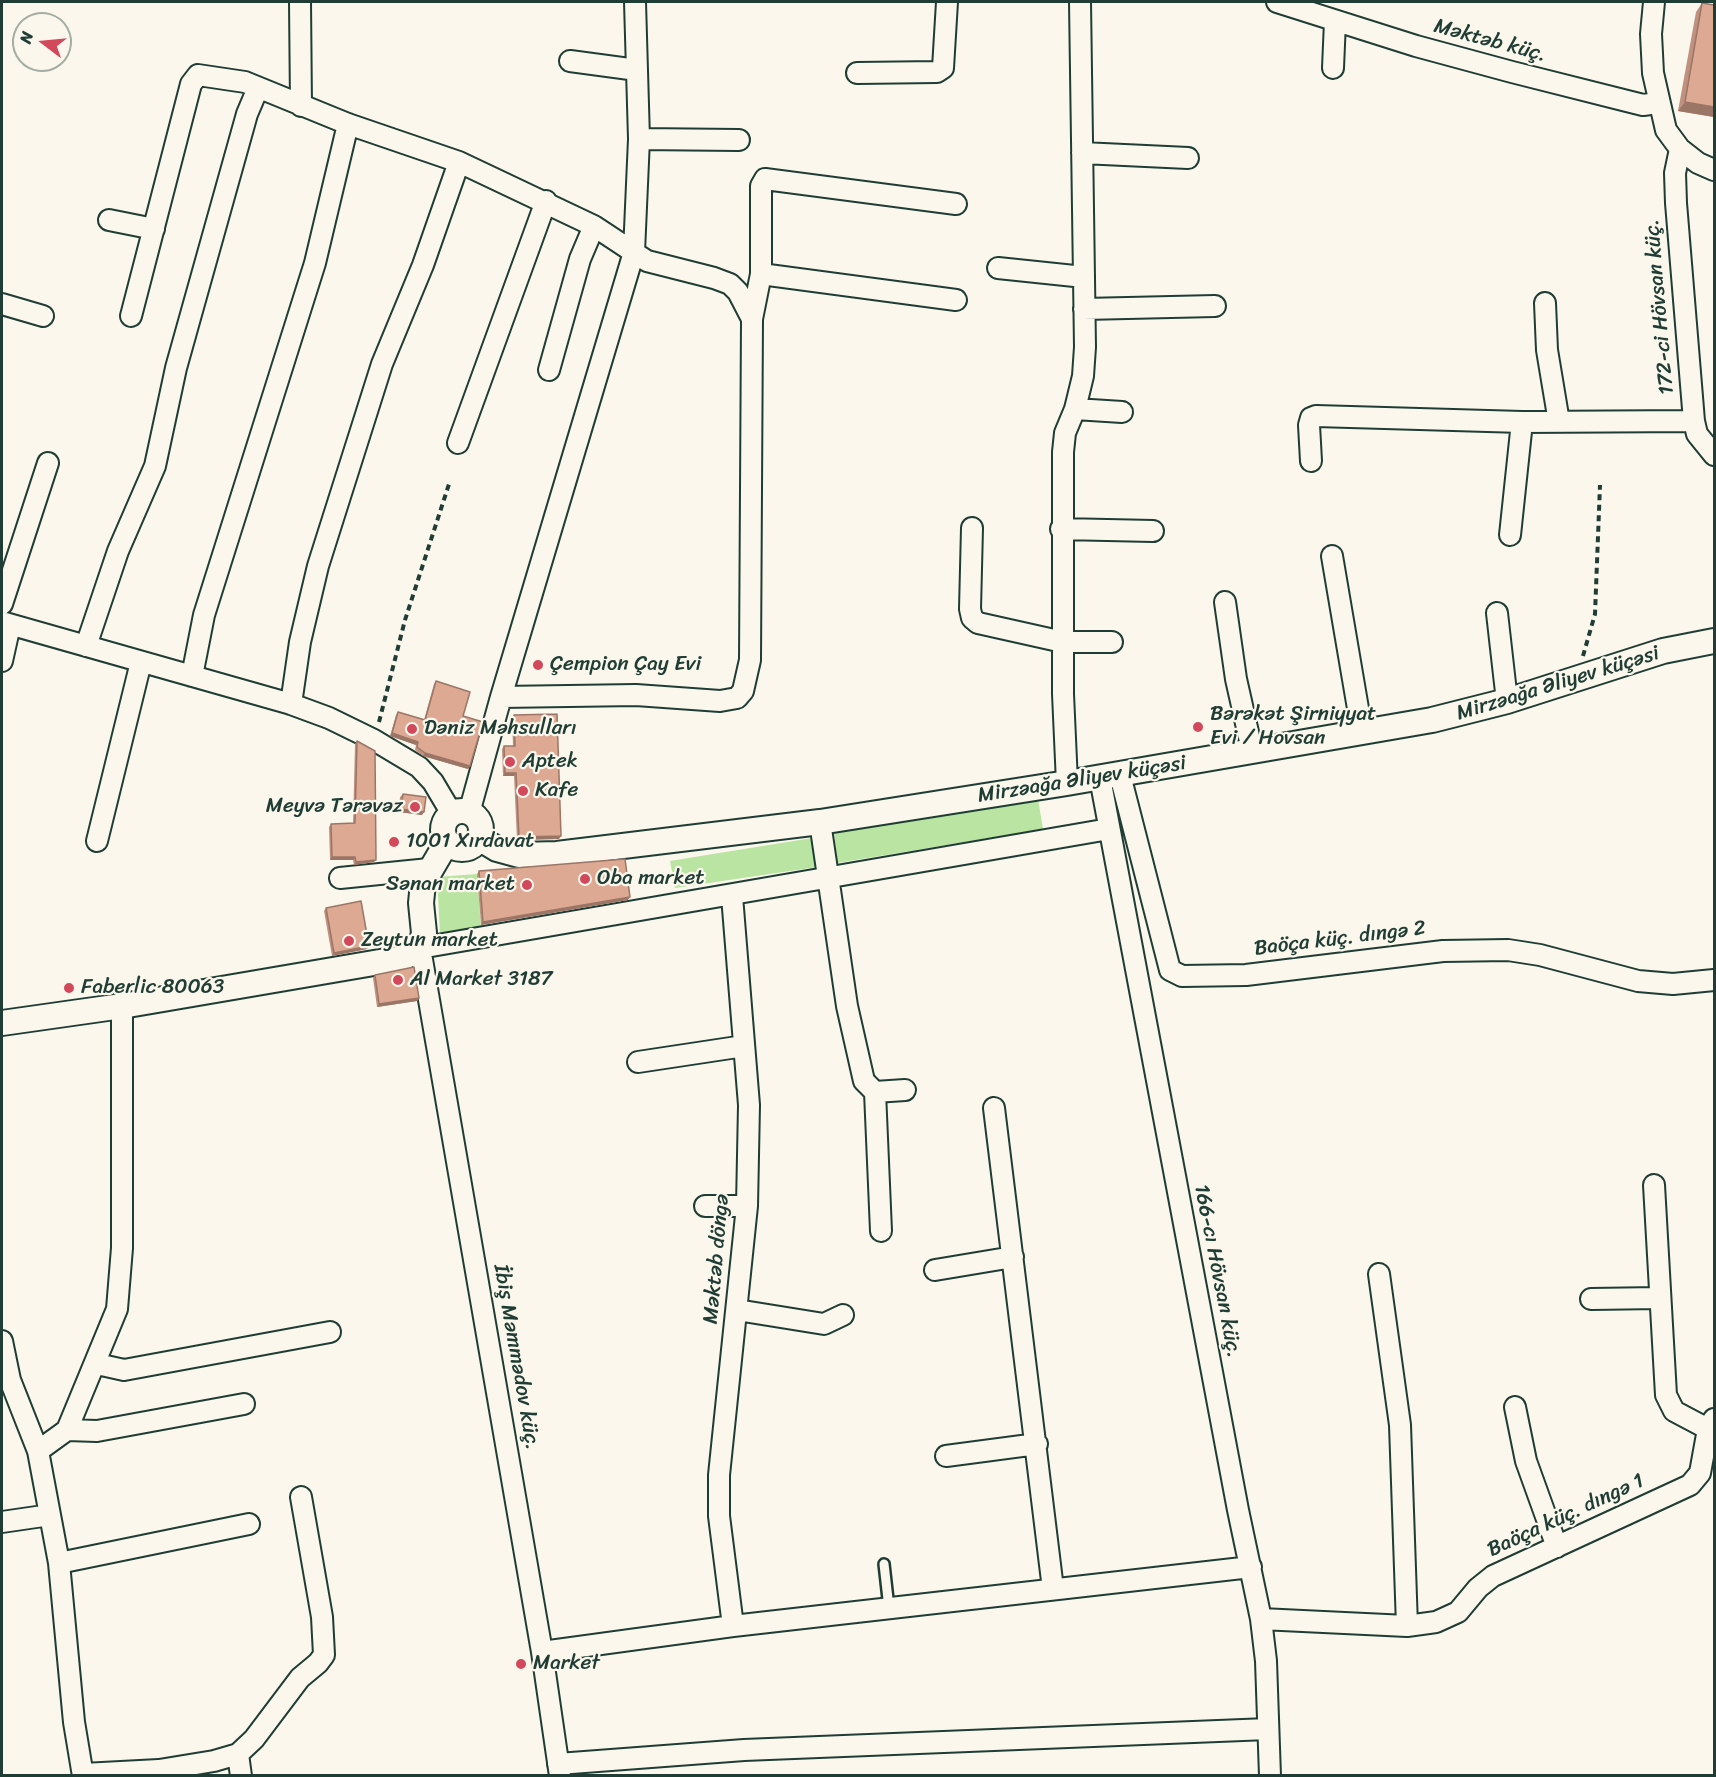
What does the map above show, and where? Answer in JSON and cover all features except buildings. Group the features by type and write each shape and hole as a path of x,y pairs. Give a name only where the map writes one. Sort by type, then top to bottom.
{"street":[{"path":"300,2 301,106"},
{"path":"2,661 6,624 291,704 374,740 410,760 425,773 461,814 478,821 479,838 472,846 462,849 447,842 444,836 444,824 461,814 501,697 634,252 639,140 634,2"},
{"path":"857,73 937,72 943,68 947,2"},
{"path":"1067,783 1061,529 1062,452 1065,433 1075,409 1083,376 1080,2"},
{"name":"Məktəb küç.","path":"1277,2 1416,46 1643,105 1658,103"},
{"path":"1654,2 1651,34 1658,103 1666,130 1680,149 1698,163 1714,170"},
{"path":"1333,68 1335,21"},
{"path":"570,62 636,70"},
{"path":"131,316 191,84 198,75 229,78 348,124 459,162 546,201 594,226 634,252 661,266 730,284 738,292 752,319"},
{"path":"86,646 118,551 155,466 185,334 247,114 258,88"},
{"path":"192,676 204,615 315,263 348,124"},
{"path":"639,140 739,140"},
{"name":"172-ci Hövsan küç.","path":"1680,149 1675,173 1676,203 1694,421 1696,434 1714,455"},
{"path":"1082,153 1188,158"},
{"path":"291,704 300,642 318,566 382,364 423,265 459,162"},
{"path":"501,697 636,695 720,701 737,698 743,691 750,660 752,319 761,274 761,186 765,178 956,204"},
{"path":"458,443 546,201"},
{"path":"109,220 154,229"},
{"path":"549,370 580,259 594,226"},
{"path":"998,268 1084,277"},
{"path":"761,274 956,300"},
{"path":"1545,303 1547,350 1559,422"},
{"path":"2,304 43,316"},
{"path":"1084,309 1215,306"},
{"path":"1075,409 1122,412"},
{"path":"1311,461 1309,425 1316,416 1522,422 1694,421"},
{"path":"1510,535 1522,422"},
{"path":"2,604 48,463"},
{"path":"972,528 972,618 978,623 1063,642 1112,642"},
{"path":"1061,529 1153,531"},
{"path":"1332,556 1362,732"},
{"path":"1225,602 1236,679 1252,750"},
{"path":"1497,613 1508,701"},
{"name":"Mirzəağa Əliyev küçəsi","path":"479,838 506,852 534,856 662,843 820,822 1067,783 1432,720 1508,701 1663,651 1714,641"},
{"path":"97,841 141,662"},
{"name":"166-cı Hövsan küç.","path":"1110,776 1109,829 1238,1510 1261,1618 1266,1661 1270,1776"},
{"name":"Baöça küç. dıngə 2","path":"1110,776 1170,970 1182,976 1246,975 1443,951 1508,950 1540,955 1638,981 1673,984 1714,980"},
{"path":"820,822 852,1028 864,1081 875,1092 881,1231"},
{"path":"2,1023 122,1006 403,958 420,948 732,896 1109,829"},
{"path":"420,948 424,933 421,894 429,869 447,842"},
{"path":"340,878 429,869"},
{"name":"Məktəb döngə","path":"732,896 749,1105 747,1206 719,1485 719,1516 733,1626"},
{"name":"İbiş Məmmədov küç.","path":"420,948 542,1652 559,1770"},
{"path":"38,1451 68,1430 117,1309 122,1248 122,1006"},
{"path":"638,1062 744,1046"},
{"path":"875,1092 905,1090"},
{"path":"994,1108 1053,1589"},
{"path":"1654,1185 1658,1298 1667,1401 1674,1411 1711,1424"},
{"path":"705,1206 747,1206"},
{"path":"935,1270 1013,1257"},
{"path":"1379,1274 1400,1425 1407,1626"},
{"path":"1591,1299 1658,1298"},
{"path":"737,1310 824,1324 843,1315"},
{"path":"96,1364 124,1370 330,1332"},
{"path":"2,1341 10,1380 38,1451 59,1563 74,1722 83,1775 159,1770 214,1761 238,1754 254,1739 300,1678 318,1663 324,1655 322,1617 301,1497"},
{"path":"68,1430 97,1431 244,1404"},
{"path":"1515,1407 1526,1461 1557,1547"},
{"name":"Baöça küç. dıngə 1","path":"1261,1618 1407,1626 1436,1622 1458,1612 1478,1588 1493,1576 1690,1485 1709,1460 1711,1424"},
{"path":"946,1456 1036,1444"},
{"path":"2,1522 50,1515"},
{"path":"59,1563 249,1524"},
{"path":"542,1652 733,1626 1251,1567"},
{"path":"559,1770 744,1750 1268,1729"},
{"path":"238,1754 241,1776"}],"lane":[{"path":"884,1564 889,1608"}],"path":[{"path":"374,740 405,620 450,482"},
{"path":"1583,678 1585,648 1596,614 1600,485"}],"green space":[{"path":"1038,799 1043,829 837,863 834,832"},
{"path":"812,838 817,867 675,888 670,861"},
{"path":"477,874 481,928 440,934 437,877"}],"place":[{"name":"Çempion Çay Evi","path":"538,665"},
{"name":"Bərəkət Şirniyyat Evi / Hovsan","path":"1198,727"},
{"name":"Dəniz Məhsulları","path":"412,729"},
{"name":"Aptek","path":"510,762"},
{"name":"Kafe","path":"523,791"},
{"name":"Meyvə Tərəvəz","path":"415,807"},
{"name":"1001 Xırdavat","path":"394,842"},
{"name":"Oba market","path":"585,879"},
{"name":"Sənan market","path":"527,885"},
{"name":"Zeytun market","path":"349,941"},
{"name":"Al Market 3187","path":"398,980"},
{"name":"Faberlic 80063","path":"69,988"},
{"name":"Market","path":"521,1664"}]}
